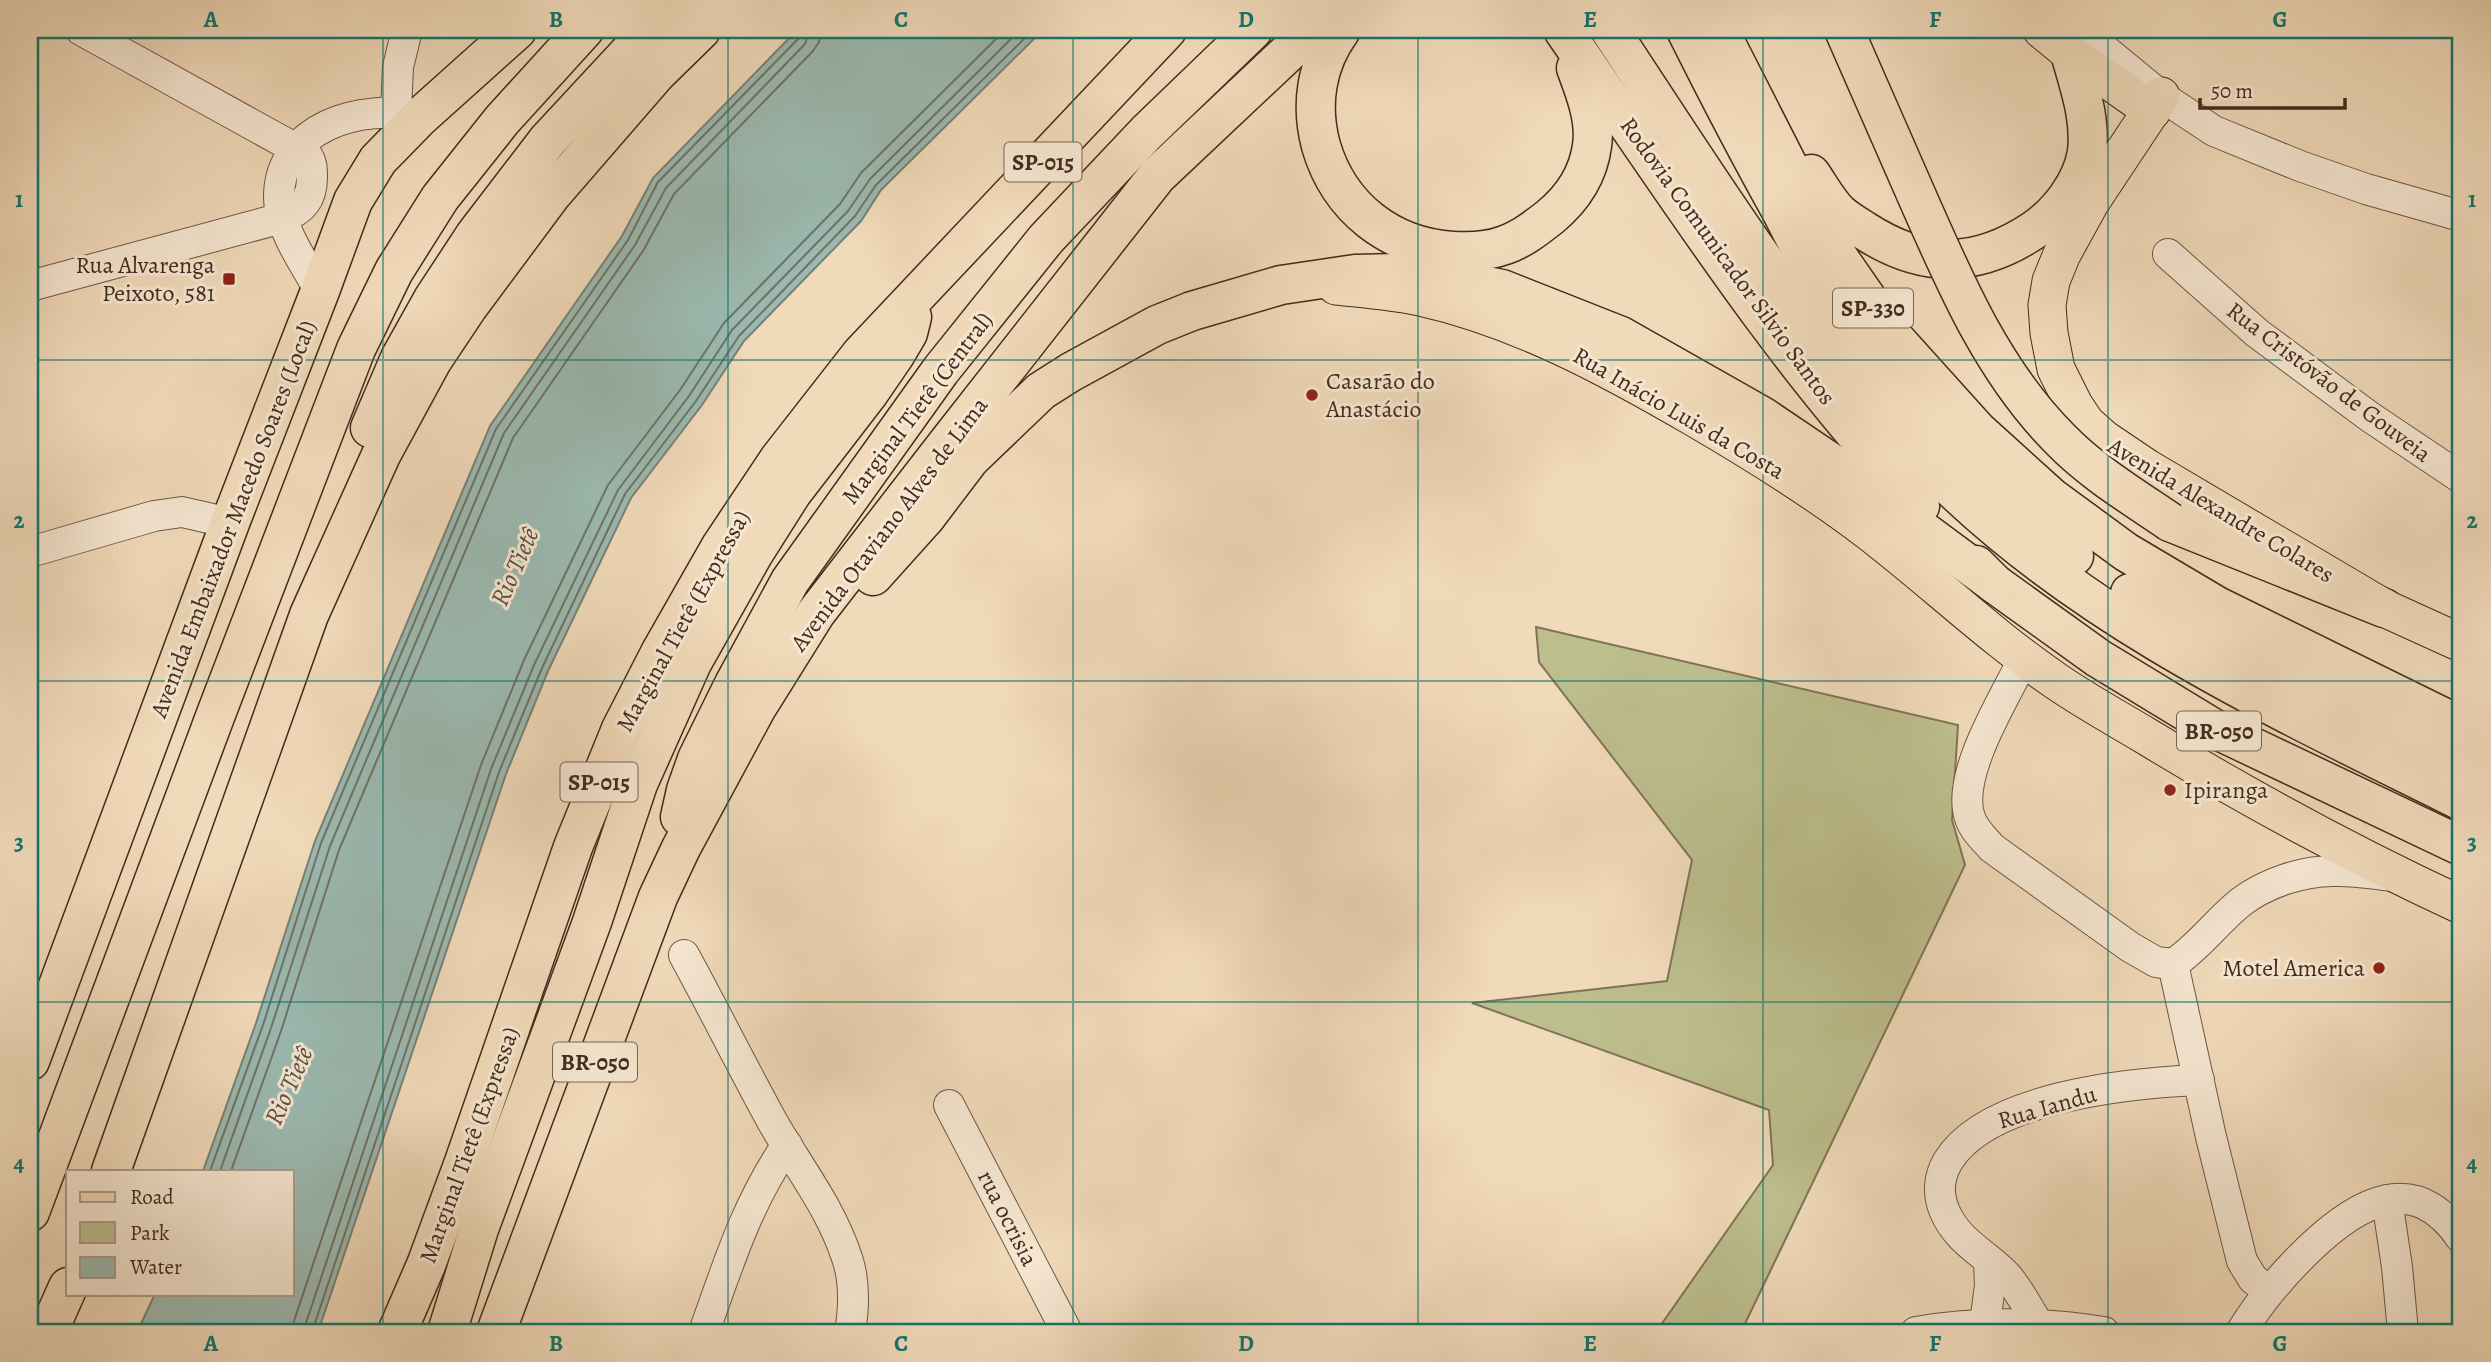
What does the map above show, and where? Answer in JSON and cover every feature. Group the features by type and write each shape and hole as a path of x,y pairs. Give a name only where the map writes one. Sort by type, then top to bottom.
{"highway":[{"name":"Avenida Embaixador Macedo Soares (Local)","path":"30,1061 353,201 408,114 517,30"},
{"path":"341,236 448,126 492,87 569,30"},
{"path":"30,1212 356,349 384,291 440,198 502,120 584,30"},
{"path":"323,433 361,377 453,228 491,176 560,97 625,30"},
{"path":"309,615 306,569 400,358 433,299 475,235 534,157 650,30"},
{"path":"111,1170 309,615 381,455 439,350 552,194 656,74 701,30"},
{"name":"Marginal Tietê (Expressa)","path":"397,1332 426,1265 573,847 621,729 660,653 721,546 779,459 861,354 1167,30"},
{"name":"Marginal Tietê (Central)","path":"681,848 680,817 697,760 734,684 790,581 941,370 1046,239 1147,131 1254,30"},
{"name":"Avenida Otaviano Alves de Lima","path":"496,1332 658,897 681,848 756,709 816,614 948,440 1157,176 1312,30"},
{"path":"1341,30 1330,46 1320,71 1315,103 1318,135 1327,165 1342,192 1361,215 1385,232 1412,244 1440,250 1471,252 1505,245 1532,232 1576,192 1587,168 1593,143 1591,115 1563,30"},
{"name":"Rodovia Comunicador Silvio Santos","path":"1563,30 1759,314 1860,442 1995,584 2098,658 2213,728 2461,846"},
{"path":"1610,30 1803,287 1858,334 1934,426 1980,475 2038,528 2095,572 2170,618 2265,668 2461,762"},
{"path":"1686,30 1741,140 1803,287 1857,385 1934,471 2013,542 2092,601 2192,662 2461,801"},
{"name":"SP-330","path":"1719,30 1825,238 1895,340 1977,430 2042,488 2126,552 2217,606 2461,726"},
{"path":"1844,30 1956,285 1992,349 2026,398 2058,437 2091,467 2170,522 2384,608"},
{"path":"1744,82 1776,122 1839,213 1894,247 1926,257 1964,260 2011,246 2050,219 2072,190 2086,155 2088,126 2082,93 2064,38"},
{"path":"638,784 652,776 660,767 688,709 766,579 871,430 936,345 1016,262 1046,239"},
{"path":"816,614 868,582 926,517 970,459 1041,391 1071,372 1157,325 1192,311 1281,285 1355,274 1398,273 1451,279 1502,289 1621,336 1762,416 1833,464 1995,584"},
{"path":"447,1332 479,1229 592,922 638,784 692,663 754,553 792,493 869,393 908,334 917,294"},
{"path":"48,1332 66,1292"}],"main road":[{"path":"2064,38 2157,104"},
{"name":"Avenida Alexandre Colares","path":"2157,104 2091,203 2062,254 2051,281 2047,305 2049,332 2056,369 2074,405 2086,423 2104,439 2147,468 2384,608 2459,636"},
{"name":"Rua Inácio Luis da Costa","path":"1281,285 1336,286 1418,297 1522,329 1592,359 1747,448 1807,487 1869,531 2024,659 2058,682 2198,768 2399,877 2461,905"}],"street":[{"path":"30,286 282,218 296,213 310,197 312,163 307,155 81,30"},
{"path":"295,148 320,128 340,120 367,113 408,114 398,66 407,30"},
{"path":"2157,104 2251,148 2366,189 2461,216"},
{"path":"282,218 320,291"},
{"name":"Rua Cristóvão de Gouveia","path":"2168,254 2257,333 2370,417 2461,478"},
{"path":"30,552 154,516 182,512 230,523"},
{"path":"2024,659 1971,769 1966,800 1974,827 1992,848 2130,947 2156,962 2173,964 2242,1261 2253,1279 2269,1291"},
{"name":"Rua Inácio Luis da Costa","path":"2173,964 2200,944 2241,902 2260,889 2281,881 2332,870 2399,877"},
{"path":"684,955 787,1145 823,1203 848,1259 853,1314 850,1332"},
{"name":"Rua Iandu","path":"2048,1328 2006,1276 1955,1230 1944,1210 1940,1174 1958,1146 1985,1125 2032,1107 2093,1091 2199,1080"},
{"name":"rua ocrisia","path":"949,1105 1067,1332"},
{"path":"704,1332 744,1221 770,1170 787,1145"},
{"path":"2387,1200 2403,1332"},
{"path":"2241,1332 2269,1291 2295,1262 2344,1218 2359,1209 2387,1200 2416,1200 2437,1210 2461,1238"},
{"path":"1989,1262 1990,1328"},
{"path":"1916,1332 1959,1325 2104,1332"}],"green space":[{"path":"1536,627 1958,725 1952,820 1965,865 1741,1332 1656,1332 1773,1165 1769,1110 1472,1003 1667,981 1692,860 1539,662"}],"water":[{"name":"Rio Tietê","path":"797,30 1043,30 881,190 861,221 744,341 702,405 631,498 548,671 506,774 318,1332 137,1332 154,1296 294,1296 294,1170 203,1170 256,1023 315,841 490,426 622,236 653,178"}],"place":[{"name":"Rua Alvarenga Peixoto, 581","path":"229,279"},
{"name":"Casarão do Anastácio","path":"1312,395"},
{"name":"Ipiranga","path":"2170,790"},
{"name":"Motel America","path":"2379,968"}]}
